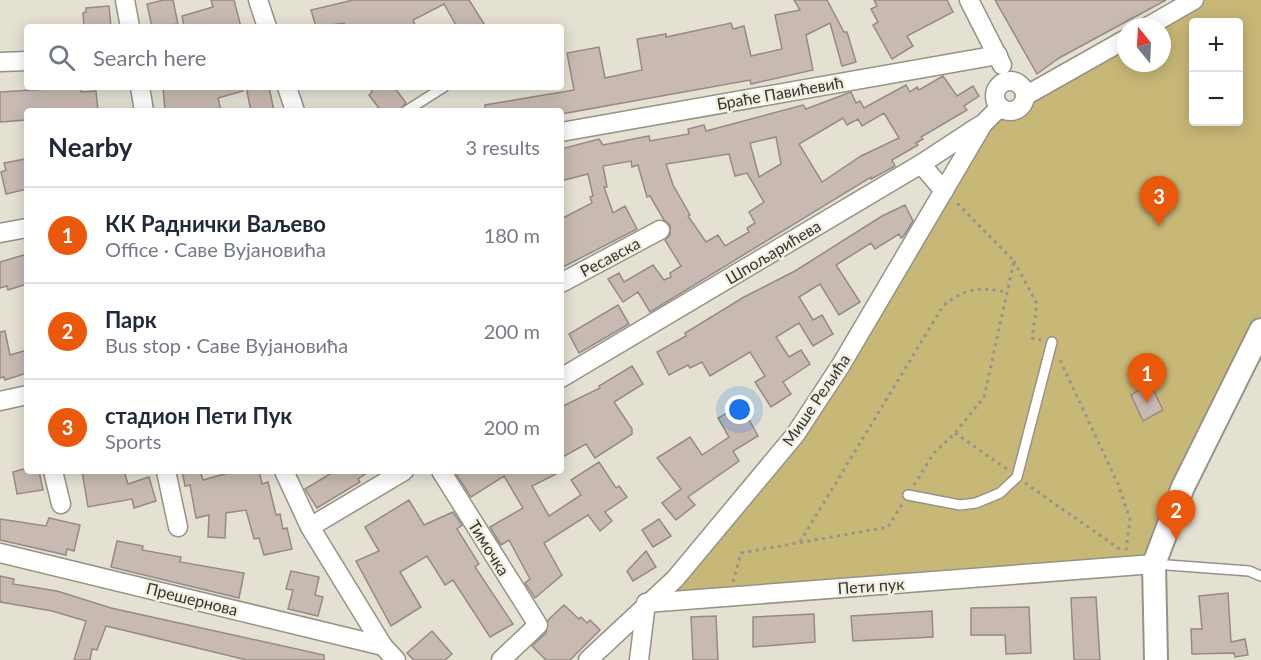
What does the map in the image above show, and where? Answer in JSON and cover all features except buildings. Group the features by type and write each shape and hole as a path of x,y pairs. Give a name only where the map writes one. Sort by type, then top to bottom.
{"street":[{"path":"125,0 129,24"},
{"path":"258,0 266,24"},
{"path":"969,0 998,55 1007,81"},
{"path":"1163,18 1194,0"},
{"path":"1025,96 1020,84 1007,81 999,86 995,94 1000,107 1008,110 1018,108 1025,96 1117,44"},
{"name":"Браће Павићевић","path":"564,131 998,55"},
{"path":"0,62 24,61"},
{"path":"140,90 144,108"},
{"path":"288,90 294,108"},
{"name":"Мише Рељића","path":"588,660 646,603 675,579 795,435 841,365 983,124 1000,107"},
{"name":"Шпољарићева","path":"564,376 921,164 983,124"},
{"path":"921,164 945,191"},
{"path":"0,233 24,229"},
{"name":"Ресавска","path":"564,281 660,230"},
{"path":"1156,660 1154,564 1183,487 1261,330"},
{"path":"0,401 24,396"},
{"path":"54,474 61,504"},
{"path":"167,474 178,528"},
{"path":"285,474 310,527 383,646 396,660"},
{"path":"310,527 399,474"},
{"name":"Тимочка","path":"443,474 537,625 501,660"},
{"name":"Прешернова","path":"0,553 383,646"},
{"name":"Пети пук","path":"646,603 1154,564"},
{"path":"639,660 646,603"}],"lane":[{"path":"411,108 439,90"},
{"path":"908,495 960,505 976,503 1000,493 1017,477 1052,342"},
{"path":"1154,564 1248,571 1261,576"}],"path":[{"path":"945,191 1014,261 1037,304 1032,338 1052,342 1118,484 1130,519 1126,553"},
{"path":"728,598 741,553 888,527 934,453 955,434 984,397 1014,261"},
{"path":"800,542 943,306 952,298 975,288 1008,293"},
{"path":"955,434 1126,553 1154,564"}],"shaded area":[{"path":"1194,0 1261,0 1261,330 1154,564 646,603 795,435 1000,107 1013,109 1117,44 1117,72 1171,72 1171,19"}],"place":[{"name":"стадион Пети Пук","path":"1159,226"},
{"name":"КК Раднички Ваљево","path":"1147,403"},
{"name":"Парк","path":"1176,540"}]}
